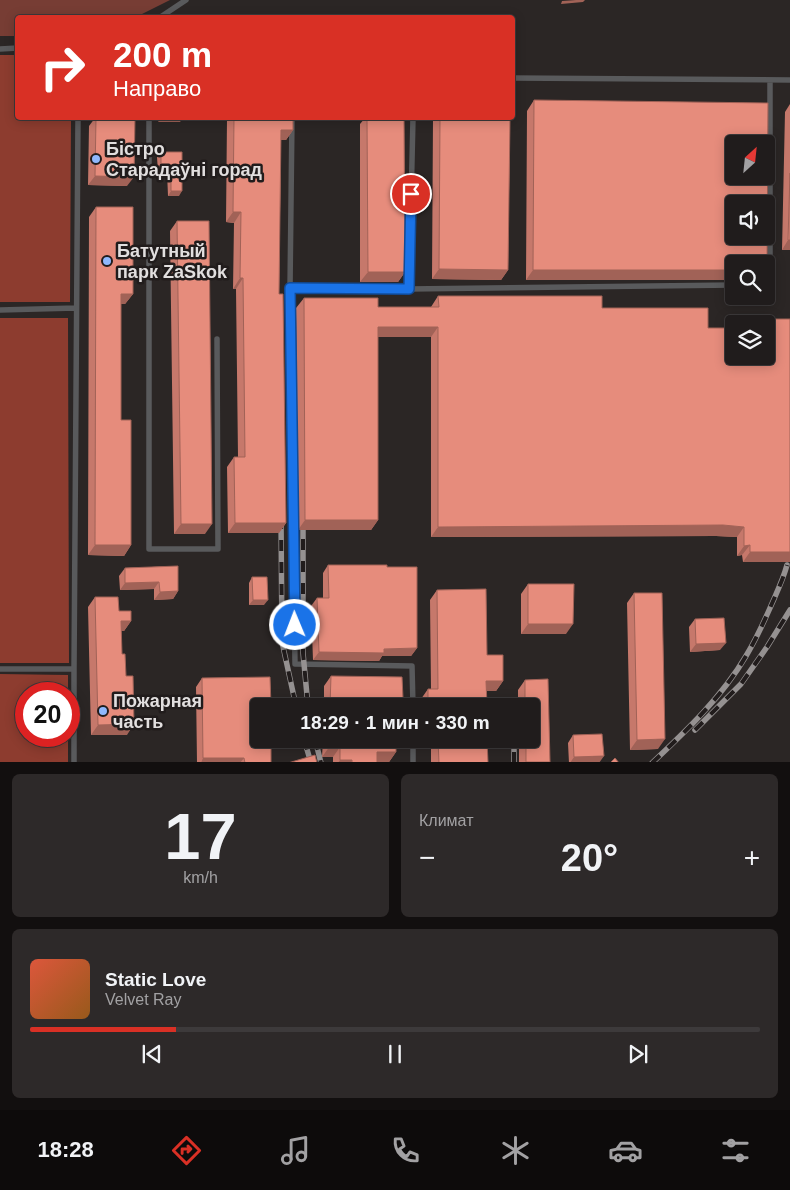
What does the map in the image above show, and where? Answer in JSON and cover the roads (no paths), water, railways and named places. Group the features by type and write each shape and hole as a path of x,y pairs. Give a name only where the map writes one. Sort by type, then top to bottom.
{"lane":[{"path":"164,15 186,0"},
{"path":"0,49 15,48"},
{"path":"515,78 790,80"},
{"path":"770,80 770,255"},
{"path":"74,762 78,120"},
{"path":"149,120 149,549 218,549 217,339"},
{"path":"292,120 290,288 295,664 412,666 413,698"},
{"path":"409,289 413,120"},
{"path":"290,288 409,289 725,285"},
{"path":"0,310 76,308"},
{"path":"0,669 74,669"},
{"path":"413,748 413,762"}],"railway":[{"path":"303,517 303,653 307,698"},
{"path":"281,518 282,642 294,698"},
{"path":"653,762 703,713 726,686 762,626 787,565"},
{"path":"695,730 741,684 790,610"},
{"path":"307,748 311,762"},
{"path":"317,748 321,762"},
{"path":"514,748 514,762"}],"place":[{"name":"Бістро Старадаўні горад","path":"96,159"},
{"name":"Батутный парк ZaSkok","path":"107,261"},
{"name":"Пожарная часть","path":"103,711"}]}
